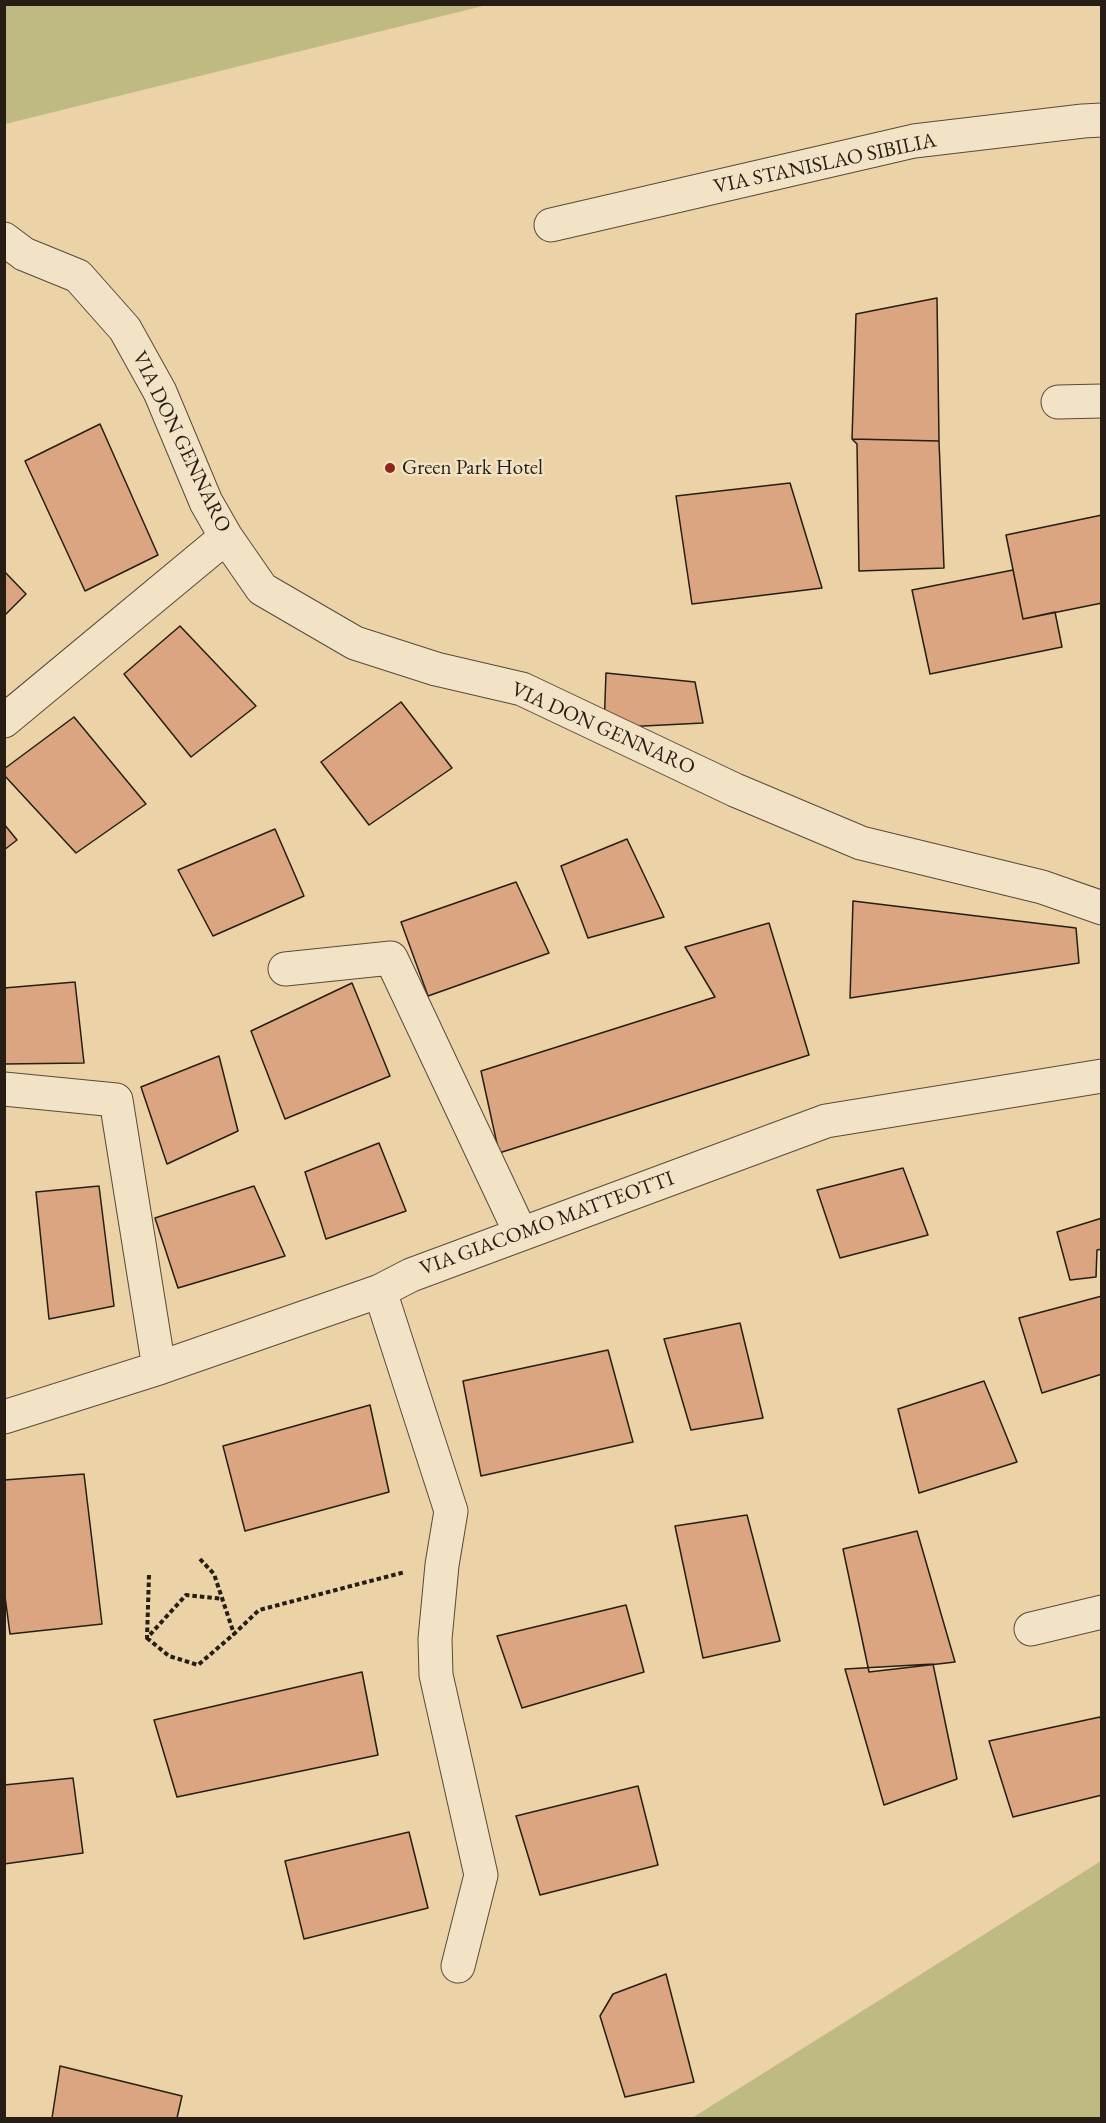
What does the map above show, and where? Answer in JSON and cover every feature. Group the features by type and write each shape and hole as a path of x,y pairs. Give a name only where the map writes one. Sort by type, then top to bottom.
{"street":[{"name":"VIA STANISLAO SIBILIA","path":"551,225 914,141 1101,120"},
{"name":"VIA DON GENNARO","path":"4,239 24,254 78,276 125,329 160,392 206,502 226,537 262,589 355,643 436,669 522,689 735,790 861,843 1042,887 1101,908"},
{"path":"1058,402 1101,401"},
{"path":"4,721 226,537"},
{"path":"285,969 391,958 521,1234"},
{"name":"VIA GIACOMO MATTEOTTI","path":"4,1417 159,1368 380,1291 411,1275 826,1121 1101,1076"},
{"path":"4,1089 116,1100 159,1368"},
{"path":"380,1291 451,1510 442,1565 435,1639 436,1675 481,1875 458,1966"},
{"path":"1031,1629 1101,1612"}],"path":[{"path":"200,1559 214,1574 234,1634"},
{"path":"147,1638 169,1656 198,1665 259,1610 392,1574 442,1565"},
{"path":"147,1638 148,1575"},
{"path":"147,1638 186,1595 222,1599"}],"shaded area":[{"path":"5,4 487,4 487,5 5,124"},
{"path":"1101,1861 1101,2118 692,2118"}],"building":[{"path":"937,298 939,441 852,439 856,314"},
{"path":"100,424 158,555 85,591 25,461"},
{"path":"852,439 939,441 944,568 859,571 857,444"},
{"path":"790,483 822,588 692,604 676,496"},
{"path":"1102,515 1102,603 1023,619 1006,535"},
{"path":"1013,570 1023,619 1055,612 1062,647 930,674 912,590"},
{"path":"4,571 26,594 4,616"},
{"path":"180,626 256,706 191,757 124,674"},
{"path":"606,673 695,682 703,723 604,728"},
{"path":"401,702 452,768 369,825 321,762"},
{"path":"74,717 146,804 76,853 4,775 4,769"},
{"path":"4,824 17,840 4,850"},
{"path":"275,829 304,896 213,936 178,870"},
{"path":"627,839 664,917 588,938 561,866"},
{"path":"516,882 549,953 428,996 401,922"},
{"path":"853,901 1076,928 1079,963 850,998"},
{"path":"769,923 809,1055 499,1153 481,1071 715,997 685,947"},
{"path":"75,982 84,1063 4,1064 4,988"},
{"path":"352,983 390,1076 285,1119 251,1031"},
{"path":"219,1056 238,1131 167,1164 141,1087"},
{"path":"379,1143 406,1211 326,1239 305,1172"},
{"path":"903,1168 928,1235 840,1258 817,1190"},
{"path":"99,1186 114,1306 49,1319 36,1192"},
{"path":"254,1186 285,1256 178,1288 155,1218"},
{"path":"1102,1218 1102,1249 1097,1250 1096,1277 1070,1280 1057,1232"},
{"path":"1102,1296 1102,1374 1042,1393 1019,1318"},
{"path":"740,1323 763,1418 691,1430 664,1339"},
{"path":"608,1350 633,1442 481,1476 463,1381"},
{"path":"984,1381 1017,1462 919,1493 898,1409"},
{"path":"370,1405 389,1492 245,1531 223,1446"},
{"path":"84,1474 102,1624 10,1634 4,1589 4,1480"},
{"path":"747,1515 780,1641 703,1658 675,1526"},
{"path":"917,1531 955,1662 869,1672 843,1549"},
{"path":"626,1605 644,1672 522,1708 497,1636"},
{"path":"933,1664 957,1779 884,1805 845,1669"},
{"path":"362,1672 378,1755 177,1797 154,1720"},
{"path":"1100,1717 1102,1722 1102,1795 1013,1817 989,1741"},
{"path":"73,1778 83,1853 4,1864 4,1785"},
{"path":"638,1786 658,1865 540,1895 516,1816"},
{"path":"409,1832 428,1908 304,1939 285,1861"},
{"path":"666,1974 694,2082 625,2097 600,2016 613,1994"},
{"path":"60,2066 182,2096 177,2118 52,2118"}],"place":[{"name":"Green Park Hotel","path":"390,468"}]}
